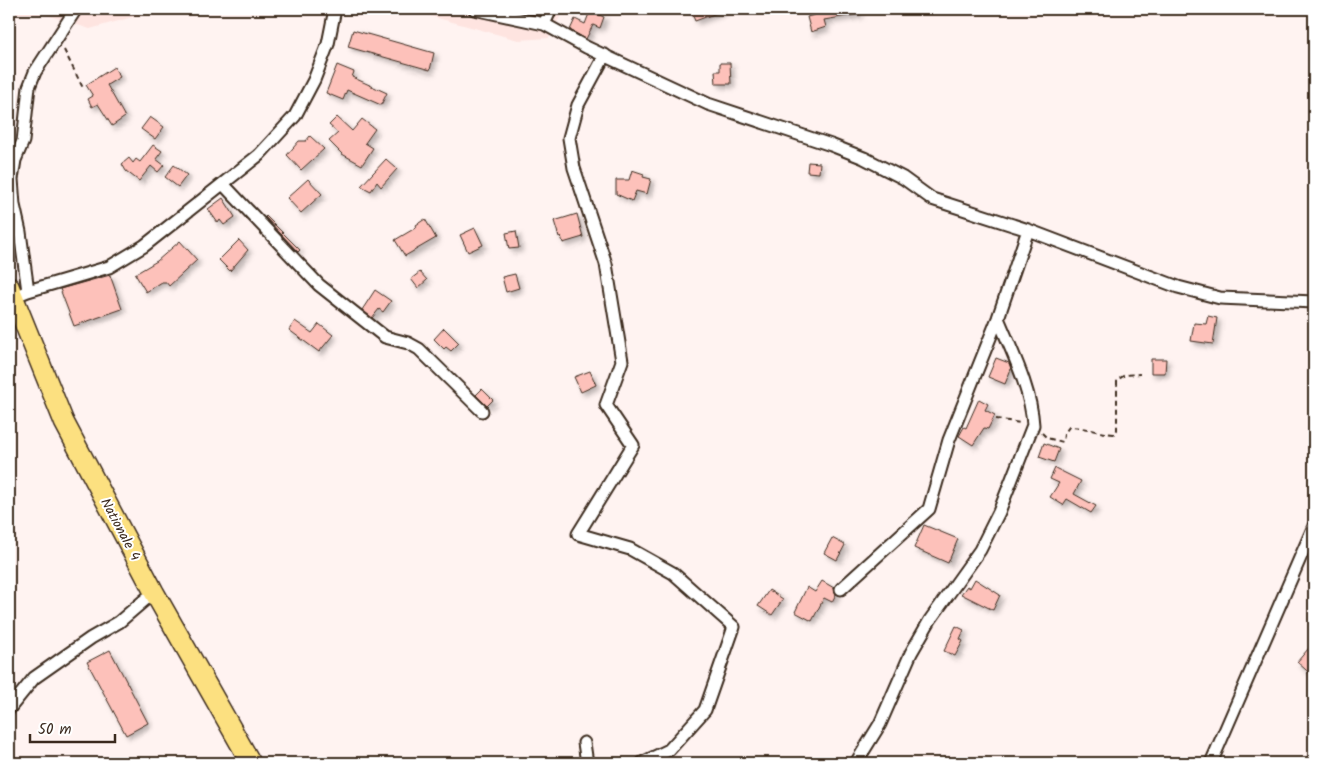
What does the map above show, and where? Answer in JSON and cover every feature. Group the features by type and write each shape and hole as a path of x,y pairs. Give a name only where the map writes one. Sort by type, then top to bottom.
{"highway":[{"name":"Nationale 4","path":"14,296 64,422 154,592 251,763"}],"street":[{"path":"76,9 35,72 29,87 22,141 12,179 14,205 20,232 14,296 109,267 144,246 259,155 295,116 314,80 328,44 335,9"},
{"path":"474,9 544,24 564,36 708,104 864,158 903,178 932,199 1028,230 1201,294 1244,300 1314,302"},
{"path":"544,24 551,9"},
{"path":"605,55 578,105 569,138 574,168 606,264 622,360 606,405 632,445 578,534 630,549 674,572 734,627 705,710 669,750 642,763"},
{"path":"224,184 263,228 319,285 385,337 408,343 419,349 482,411"},
{"path":"842,589 929,509 948,440 998,318 1028,230"},
{"path":"856,763 880,724 911,653 930,620 980,550 999,512 1033,425 1032,412 1026,391 998,318"},
{"path":"1211,763 1314,526"},
{"path":"9,709 34,678 91,638 119,622 154,592"},
{"path":"584,743 587,763"}],"path":[{"path":"58,39 84,90"},
{"path":"996,419 1033,425 1047,438 1063,442 1064,434 1069,427 1088,427 1104,433 1114,434 1117,430 1117,380 1125,375 1140,374"}],"shaded area":[{"path":"9,9 161,9 90,29 44,14 9,13"},
{"path":"405,9 564,9 549,38 518,40"}],"building":[{"path":"690,9 724,9 725,10 695,21"},
{"path":"835,9 858,9 859,14 824,20 826,27 811,32 807,17"},
{"path":"590,11 604,17 600,28 593,25 586,39 570,30 575,19 585,24"},
{"path":"353,30 434,53 430,70 348,47"},
{"path":"720,63 730,63 731,84 716,84 715,71 720,71"},
{"path":"337,65 354,72 352,77 387,93 381,105 347,90 343,100 326,93"},
{"path":"114,67 120,77 107,85 125,117 112,126 98,104 92,107 88,99 93,96 86,85"},
{"path":"150,117 164,127 155,139 141,129"},
{"path":"337,117 352,131 362,119 375,129 365,143 373,148 362,165 342,154 329,141 338,133 329,125"},
{"path":"310,136 324,149 301,170 287,155 299,141 306,141"},
{"path":"153,145 162,151 156,159 164,165 158,172 151,166 139,181 126,171 122,164 129,158 133,163 136,159 140,162"},
{"path":"386,159 397,169 381,187 377,182 371,191 361,186"},
{"path":"808,162 820,163 819,173 807,172"},
{"path":"174,165 187,175 178,187 165,177"},
{"path":"632,170 644,174 643,177 651,179 647,194 636,191 632,201 616,194 616,180 629,180"},
{"path":"308,179 322,194 301,213 287,198"},
{"path":"223,198 235,217 224,225 220,220 218,223 208,209"},
{"path":"577,214 583,237 563,243 554,221"},
{"path":"265,217 300,250 298,252"},
{"path":"425,219 436,238 405,256 395,240 417,227 416,225"},
{"path":"475,228 483,245 468,252 460,235"},
{"path":"516,231 519,248 509,249 506,233"},
{"path":"239,240 248,250 230,271 219,260"},
{"path":"180,241 197,260 169,286 166,282 162,282 146,292 135,274 157,261"},
{"path":"420,272 427,280 418,288 411,279"},
{"path":"515,274 519,288 506,292 502,277"},
{"path":"110,275 122,309 74,326 60,289"},
{"path":"375,290 391,301 383,312 379,309 372,318 362,310"},
{"path":"1208,316 1217,318 1213,344 1191,341 1194,323 1206,324"},
{"path":"295,321 312,333 319,324 333,335 319,352 289,330"},
{"path":"444,328 459,343 451,351 446,347 444,349 434,339"},
{"path":"996,358 1009,363 1011,369 1005,384 988,377"},
{"path":"1151,359 1166,359 1165,373 1151,373"},
{"path":"590,371 596,385 581,392 574,377"},
{"path":"482,389 493,400 487,406 476,395"},
{"path":"979,399 988,404 985,410 995,415 988,429 984,428 973,445 959,436 964,427 966,428"},
{"path":"1044,443 1059,449 1054,462 1039,457"},
{"path":"1055,468 1081,481 1074,494 1096,506 1091,513 1067,499 1063,505 1050,497 1059,483 1050,479"},
{"path":"924,525 958,539 948,563 914,548"},
{"path":"832,538 845,545 837,560 824,553"},
{"path":"975,579 1000,595 993,610 961,594 967,586 970,588"},
{"path":"822,581 834,588 836,594 832,602 824,598 812,621 795,612 807,587 815,592"},
{"path":"769,590 783,599 772,615 758,606"},
{"path":"956,626 964,630 960,639 963,641 955,656 944,651"},
{"path":"1314,642 1314,677 1297,662"},
{"path":"110,650 148,723 126,735 87,662"}]}
